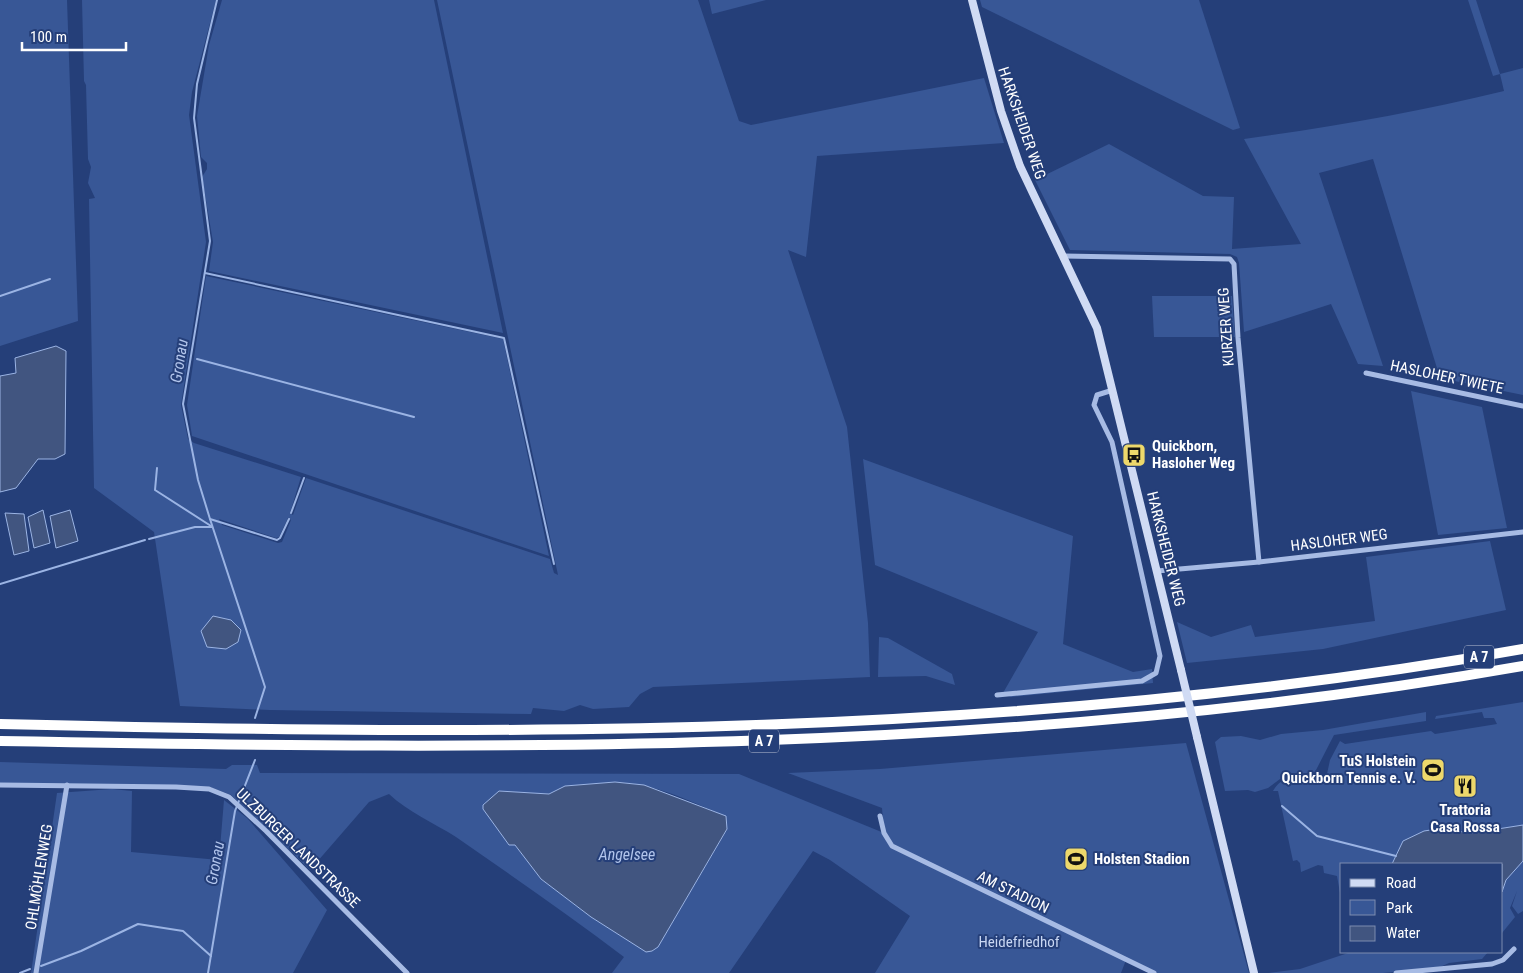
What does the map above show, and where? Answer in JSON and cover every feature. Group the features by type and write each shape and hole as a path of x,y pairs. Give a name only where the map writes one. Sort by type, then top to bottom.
{"highway":[{"name":"A 7","path":"0,724 382,731 682,728 891,719 1080,707 1193,695 1399,670 1523,649"},
{"name":"A 7","path":"0,741 258,746 564,746 902,736 1101,722 1292,700 1523,666"}],"main road":[{"name":"HARKSHEIDER WEG","path":"972,0 986,60 1020,166 1097,328 1254,973"}],"street":[{"name":"KURZER WEG","path":"1064,256 1230,258 1234,264 1239,346 1258,562"},
{"name":"HASLOHER TWIETE","path":"1366,373 1523,406"},
{"path":"997,695 1142,681 1156,673 1160,656 1112,442 1094,405 1097,395 1113,390"},
{"name":"HASLOHER WEG","path":"1157,571 1258,562 1523,532"},
{"name":"ULZBURGER LANDSTRASSE","path":"0,785 176,787 209,789 229,797 407,973"},
{"name":"OHLMÖHLENWEG","path":"36,973 66,785"},
{"name":"AM STADION","path":"880,816 884,834 892,846 1154,973"},
{"path":"1396,973 1492,964 1503,960 1514,949"}],"green space":[{"path":"0,0 67,0 78,321 0,346"},
{"path":"82,0 216,0 192,92 189,115 206,242 181,405 188,439 194,443 301,477 290,513 293,515 306,478 550,559 554,573 558,575 437,0 698,0 739,121 751,125 984,78 1004,143 817,156 806,257 788,250 847,427 868,623 870,677 653,687 640,694 629,707 593,709 580,705 564,711 533,708 531,714 270,710 180,706 154,532 94,488 89,199 95,198 88,183 91,167 88,159 86,85 84,81","holes":["288,518 291,520 282,542 278,543 222,525 219,519 276,538 279,537"]},
{"path":"222,0 434,0 503,333 209,271 213,242 202,177 207,169 207,163 201,157 197,116 209,45"},
{"path":"709,0 766,0 712,14"},
{"path":"980,0 1199,0 1240,128 1233,130 982,7"},
{"path":"1468,0 1476,0 1500,74 1493,76"},
{"path":"1523,68 1523,395 1440,378 1373,159 1319,173 1383,366 1358,364 1331,304 1244,332 1239,263 1237,257 1230,254 1070,250 1035,180 1109,144 1203,196 1234,197 1232,249 1301,244 1244,139 1440,106 1504,91 1500,74"},
{"path":"206,276 503,339 549,556 192,436 187,405"},
{"path":"1152,296 1232,296 1235,337 1154,337"},
{"path":"1411,391 1482,407 1507,528 1438,535"},
{"path":"863,459 1073,536 1063,644 1133,672 1152,669 1153,683 1011,697 1003,693 1038,632 875,565"},
{"path":"1490,541 1506,610 1323,649 1187,663 1177,622 1211,637 1251,625 1255,637 1375,621 1366,557"},
{"path":"879,637 888,638 952,674 955,685 926,676 878,677"},
{"path":"1523,702 1523,825 1472,833 1437,829 1403,841 1392,863 1340,863 1340,893 1337,876 1324,873 1323,866 1318,865 1301,872 1300,863 1297,860 1293,861 1278,791 1273,791 1280,782 1310,780 1327,774 1330,760 1340,741 1345,744 1431,731 1435,734 1497,724 1494,718 1484,718 1482,712 1435,719 1436,716"},
{"path":"1426,712 1426,721 1334,735 1315,772 1290,775 1280,779 1268,788 1255,792 1248,790 1225,791 1215,742 1221,737 1241,736 1260,740 1281,734 1323,730"},
{"name":"Heidefriedhof","path":"1186,743 1249,973 1154,973 1126,960 1121,973 875,973 910,916 830,860 813,851 729,973 612,973 624,957 456,837 413,812 389,794 369,802 310,870 231,795 210,787 0,783 0,762 226,769 232,765 257,765 260,773 739,774 884,833 882,808 788,773 880,769","holes":["615,782 658,789 725,816 727,830 658,947 652,951 632,943 591,917 541,879 515,845 509,845 483,809 483,805 499,791 549,794 565,786"]},
{"path":"112,789 132,791 131,852 219,860 224,800 247,818 327,910 293,973 31,973 57,793"},
{"path":"1523,861 1523,911 1518,914 1512,906 1517,891 1510,908 1515,917 1503,932 1503,889 1506,880"},
{"path":"1348,953 1487,953 1482,959 1449,963 1438,968 1383,973 1269,973 1300,969"}],"water":[{"path":"56,346 66,351 65,454 55,459 38,459 16,488 0,492 0,376 16,373 15,358"},
{"path":"43,510 50,543 34,548 28,517"},
{"path":"70,510 78,541 56,548 50,516"},
{"path":"5,513 24,514 29,551 14,555"},
{"path":"213,616 231,620 241,630 238,642 226,649 207,647 201,631"},
{"name":"Angelsee","path":"615,782 644,785 726,816 727,829 658,947 652,951 646,952 591,917 541,879 515,845 509,845 483,809 483,805 499,791 549,794 565,786"},
{"path":"1523,825 1523,861 1506,880 1503,889 1503,863 1392,863 1403,841 1424,831 1437,829 1472,833"}],"waterway":[{"name":"Gronau","path":"217,0 197,84 194,118 210,241 183,404 198,480 265,687 255,718"},
{"path":"205,273 504,338 554,564"},
{"path":"0,296 50,279"},
{"path":"197,359 414,417"},
{"path":"157,468 155,490 211,526"},
{"path":"291,513 304,478"},
{"path":"210,519 277,540 280,538 289,519"},
{"path":"149,539 195,527 212,527"},
{"path":"0,584 145,540"},
{"name":"Gronau","path":"208,973 235,811 255,760"},
{"path":"1282,806 1317,836 1396,856"},
{"path":"41,966 81,951 138,924 183,931 211,956"},
{"path":"20,973 30,969"}],"place":[{"name":"Quickborn, Hasloher Weg","path":"1134,455"},
{"name":"TuS Holstein Quickborn Tennis e. V.","path":"1433,770"},
{"name":"Trattoria Casa Rossa","path":"1465,786"},
{"name":"Holsten Stadion","path":"1076,859"}]}
